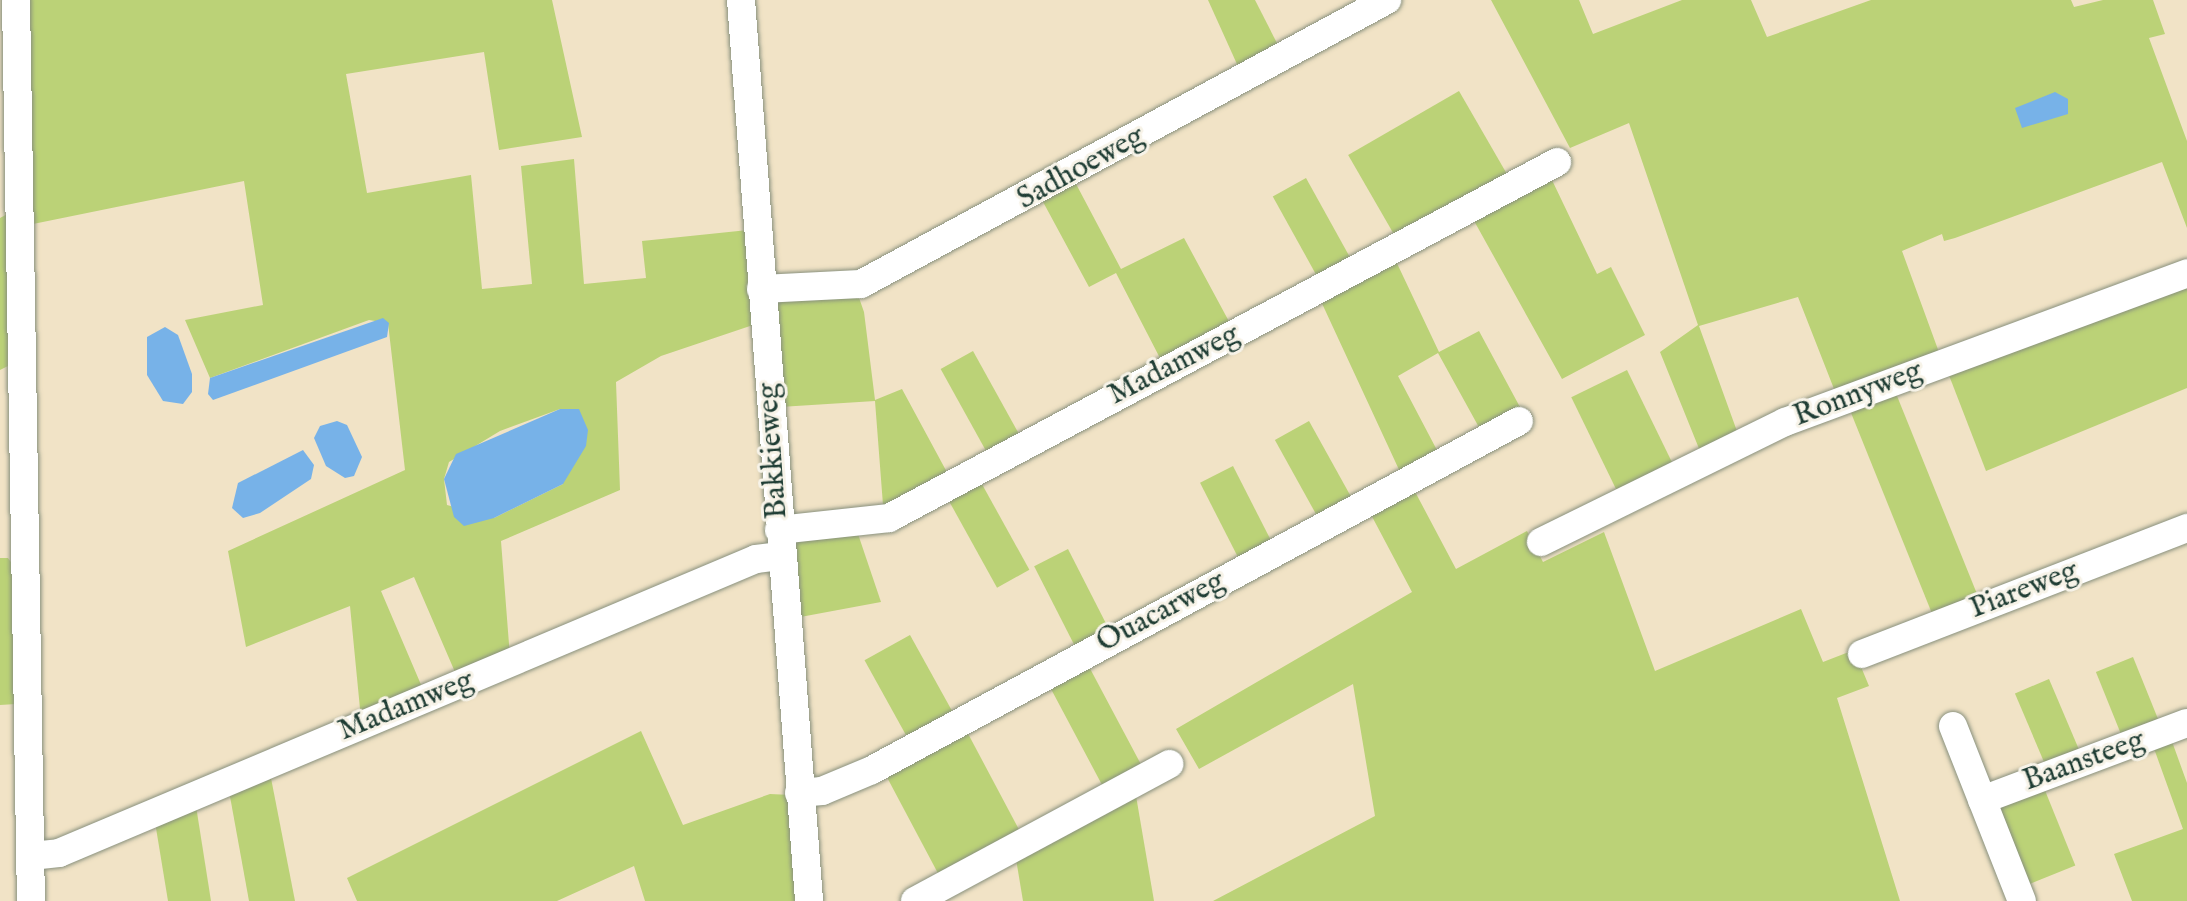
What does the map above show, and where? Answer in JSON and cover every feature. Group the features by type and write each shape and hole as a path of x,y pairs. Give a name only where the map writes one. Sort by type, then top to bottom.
{"street":[{"path":"16,0 10,535 31,856 31,901"},
{"name":"Bakkieweg","path":"741,0 809,901"},
{"name":"Sadhoeweg","path":"761,289 861,284 1387,0"},
{"name":"Madamweg","path":"31,856 59,853 756,559 780,543 889,518 1557,162"},
{"name":"Ronnyweg","path":"1541,542 1785,422 2187,273"},
{"name":"Ouacarweg","path":"799,793 822,791 872,770 1519,421"},
{"name":"Piareweg","path":"1862,654 2187,528"},
{"name":"Baansteeg","path":"1982,800 2187,723"},
{"path":"1953,726 2022,901"},
{"path":"915,901 1169,764"}],"green space":[{"path":"28,0 552,0 582,137 499,150 484,52 346,74 367,193 471,175 482,289 532,284 521,166 574,159 584,284 646,278 642,241 748,230 753,325 661,356 616,382 620,490 501,541 510,657 458,679 414,577 381,591 425,694 361,719 350,606 246,647 228,551 405,470 388,323 369,320 210,378 185,320 263,305 244,181 33,224","holes":["560,409 563,484 494,518 447,505 444,479 449,462 500,431"]},
{"path":"1208,0 1255,0 1281,51 1241,73"},
{"path":"1491,0 1579,0 1593,34 1682,0 1751,0 1767,37 1871,0 2071,0 2074,7 2103,0 2153,0 2165,34 2149,38 2187,141 2187,228 2162,162 1955,238 1944,241 1942,234 1902,251 1940,355 1836,394 1798,297 1699,326 1738,434 1700,451 1660,352 1698,325 1629,123 1570,148"},
{"path":"1459,91 1508,177 1398,241 1348,155"},
{"path":"1306,178 1354,264 1320,282 1273,196"},
{"path":"1551,178 1597,274 1611,267 1645,335 1562,379 1473,219"},
{"path":"1075,182 1121,269 1184,238 1232,327 1162,362 1116,273 1089,287 1042,200"},
{"path":"11,212 10,365 0,370 0,218"},
{"path":"1394,257 1439,352 1479,331 1521,409 1481,431 1438,353 1398,376 1439,454 1401,474 1319,297"},
{"path":"2187,282 2187,388 1986,471 1945,365"},
{"path":"857,292 864,312 875,400 902,389 949,476 883,505 875,401 780,407 775,301"},
{"path":"973,351 1021,437 988,455 941,369"},
{"path":"1627,370 1673,463 1617,491 1571,397"},
{"path":"1895,391 1980,601 1934,619 1850,409"},
{"path":"1309,421 1354,502 1320,521 1275,440"},
{"path":"1233,466 1273,545 1240,562 1200,483"},
{"path":"978,477 1029,570 997,588 946,495"},
{"path":"1412,486 1456,569 1527,531 1543,562 1604,532 1655,671 1801,609 1823,662 1854,650 1869,686 1837,698 1900,901 1213,901 1375,816 1353,684 1199,769 1176,729 1412,592 1368,509"},
{"path":"858,534 881,602 795,618 792,541"},
{"path":"1068,549 1109,630 1075,647 1034,566"},
{"path":"0,558 8,558 13,565 16,704 0,705"},
{"path":"910,635 955,715 909,741 865,660"},
{"path":"2133,657 2160,725 2123,740 2096,672"},
{"path":"1086,661 1144,770 1105,790 1047,682"},
{"path":"2049,679 2082,756 2048,771 2015,693"},
{"path":"965,728 1022,836 941,879 884,771"},
{"path":"641,731 683,825 770,794 791,795 799,901 645,901 634,866 557,901 357,901 347,878"},
{"path":"2170,736 2187,783 2187,901 2132,901 2114,854 2183,829 2152,743"},
{"path":"270,773 295,901 249,901 229,791"},
{"path":"2042,783 2075,866 2028,885 1995,802"},
{"path":"1135,790 1154,901 1023,901 1015,853"},
{"path":"196,806 211,901 168,901 155,822"}],"water":[{"path":"2055,92 2068,99 2068,114 2022,128 2015,108"},
{"path":"383,318 389,323 387,337 213,400 208,394 210,378"},
{"path":"165,327 178,335 192,374 192,392 183,404 163,401 147,375 147,337"},
{"path":"560,409 579,409 588,430 586,446 563,484 494,518 464,526 454,517 444,479 456,454"},
{"path":"337,421 347,425 362,457 354,476 345,478 326,466 314,438 320,426"},
{"path":"303,450 314,465 311,479 260,513 243,518 232,508 238,483"}]}
